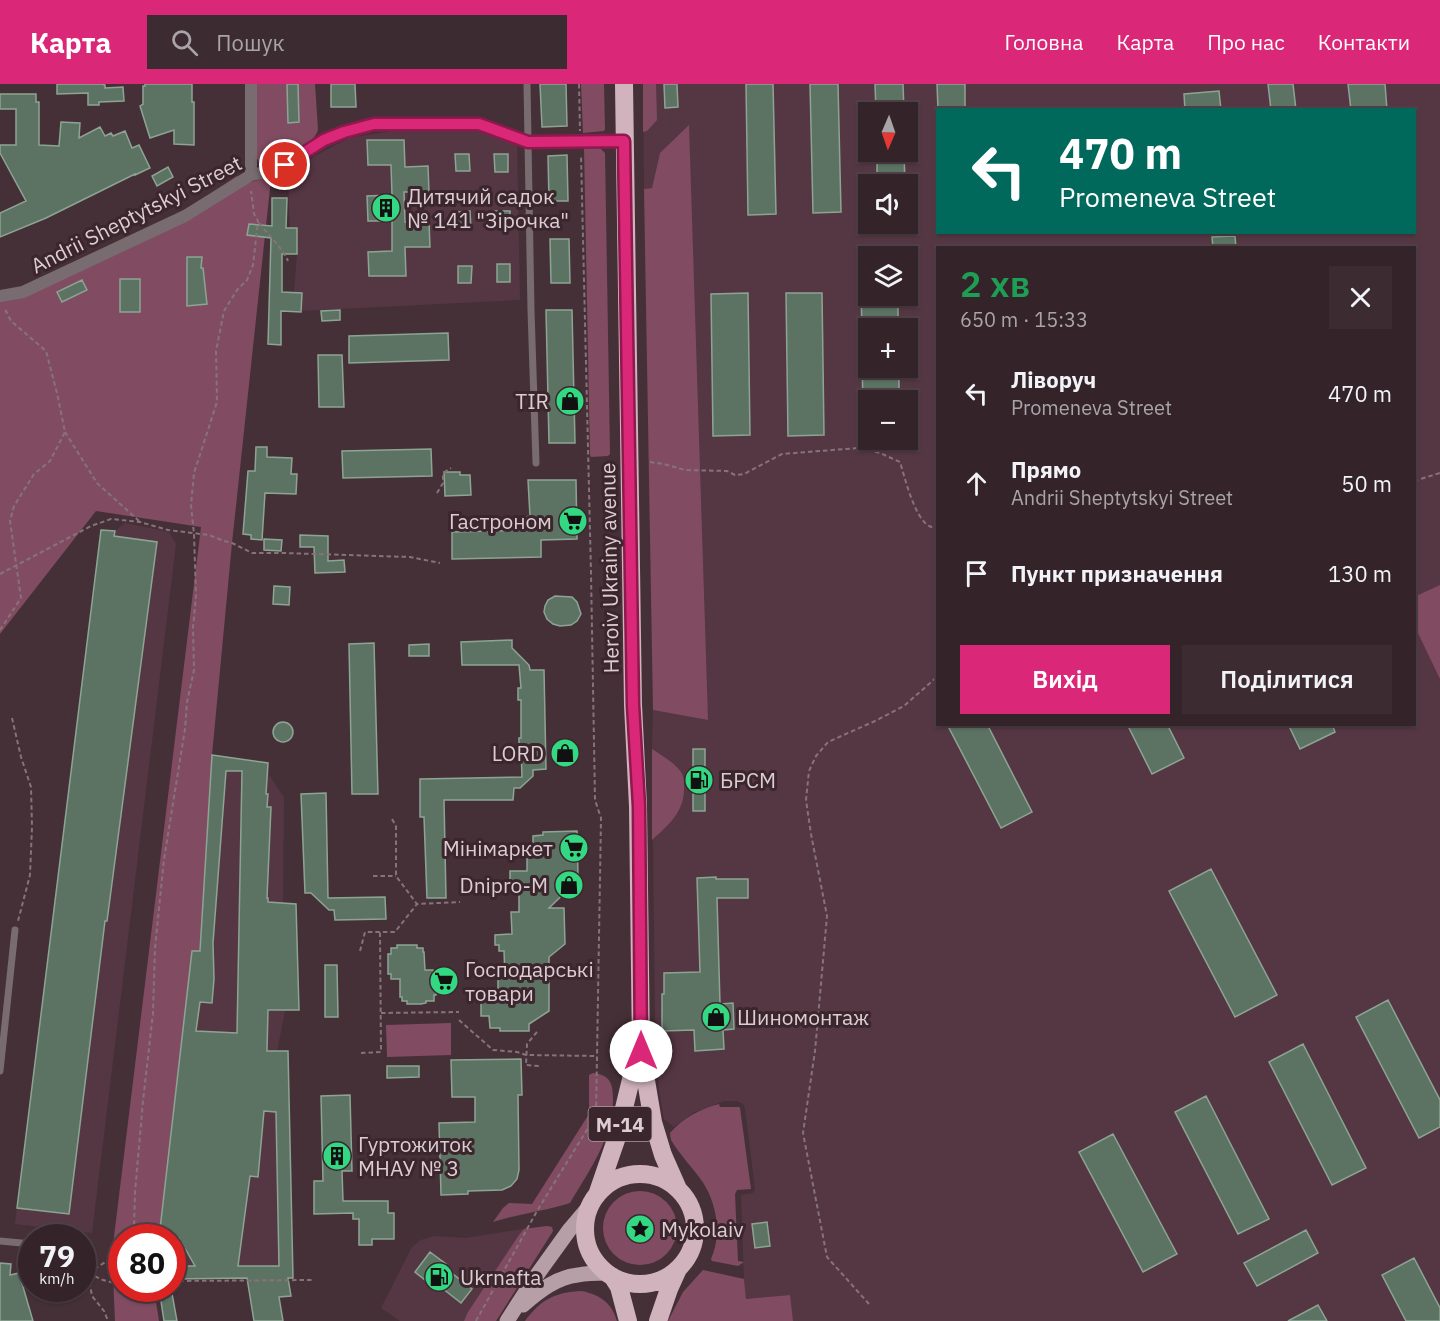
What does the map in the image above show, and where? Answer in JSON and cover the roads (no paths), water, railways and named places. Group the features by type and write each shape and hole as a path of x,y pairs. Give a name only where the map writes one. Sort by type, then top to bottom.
{"highway":[{"name":"Heroiv Ukrainy avenue","path":"624,84 633,705 639,806 641,1051 653,1122 663,1155 678,1189"},
{"name":"Heroiv Ukrainy avenue","path":"594,1199 618,1137 634,1067 641,1051"},
{"path":"594,1199 605,1187 629,1175 655,1176 678,1189"},
{"name":"М-14","path":"658,1321 678,1269 690,1253 694,1242 694,1219 691,1208 678,1189"},
{"name":"М-14","path":"594,1199 585,1224 588,1246 592,1256 619,1287 628,1321"},
{"path":"609,1275 619,1281 645,1284 663,1279 678,1269"}],"main road":[{"path":"507,1320 534,1279 594,1199"},
{"path":"507,1320 536,1294 561,1280 575,1275 609,1275"}],"street":[{"path":"251,84 251,175"},
{"name":"Andrii Sheptytskyi Street","path":"2,301 185,216 251,175 271,171 285,165 324,140 344,132 374,124 479,124 528,142"},
{"path":"528,142 624,141"}],"lane":[{"path":"527,84 536,463"},
{"path":"0,1071 15,930"},
{"path":"0,1241 18,1243"}],"place":[{"name":"Дитячий садок № 141 \"Зірочка\"","path":"386,208"},
{"name":"TIR","path":"570,401"},
{"name":"Гастроном","path":"573,521"},
{"name":"LORD","path":"565,753"},
{"name":"БРСМ","path":"699,780"},
{"name":"Мінімаркет","path":"574,848"},
{"name":"Dnipro-M","path":"569,885"},
{"name":"Господарські товари","path":"444,981"},
{"name":"Шиномонтаж","path":"716,1017"},
{"name":"Гуртожиток МНАУ № 3","path":"337,1156"},
{"name":"Mykolaiv","path":"640,1229"},
{"name":"Ukrnafta","path":"439,1277"}]}
